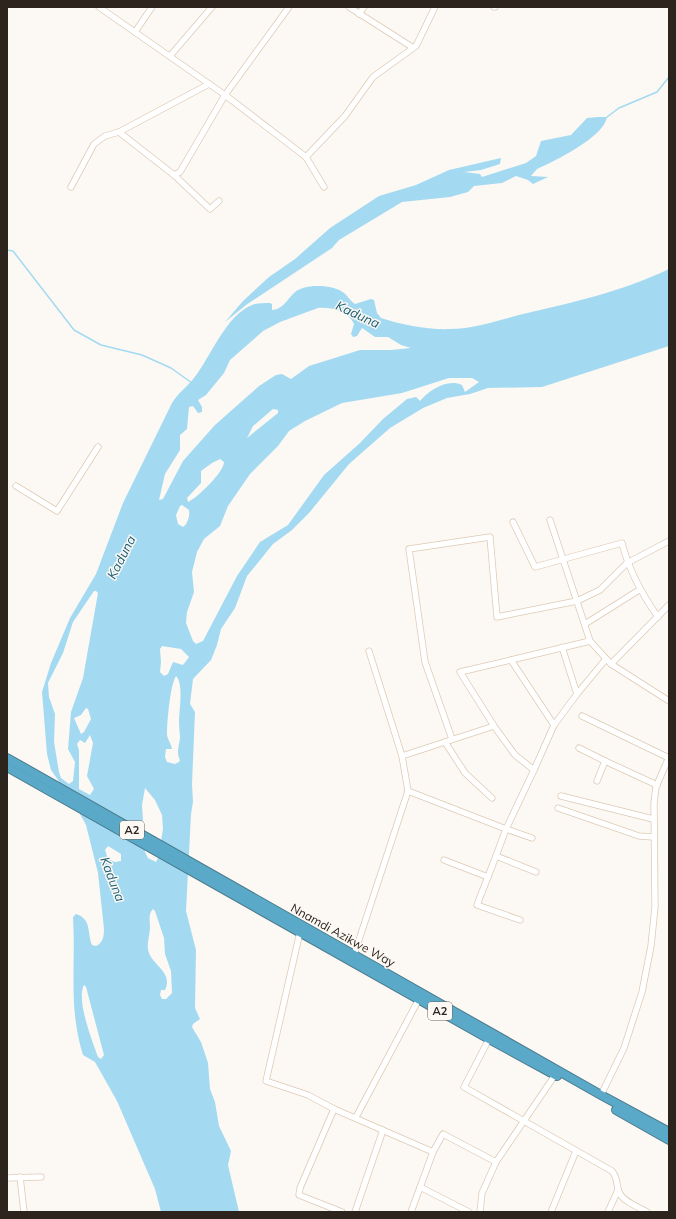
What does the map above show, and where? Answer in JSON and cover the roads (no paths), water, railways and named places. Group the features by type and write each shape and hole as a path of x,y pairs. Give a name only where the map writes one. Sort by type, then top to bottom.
{"highway":[{"name":"Nnamdi Azikwe Way","path":"7,758 50,787 212,879 354,955 669,1132"},
{"name":"Nnamdi Azikwe Way","path":"7,767 50,787"},
{"name":"Nnamdi Azikwe Way","path":"212,879 300,932 669,1140"}],"street":[{"path":"99,7 225,95 306,157 324,186"},
{"path":"135,32 152,7"},
{"path":"170,56 212,7"},
{"path":"174,175 180,172 225,95 289,7"},
{"path":"349,7 412,47"},
{"path":"359,14 364,7"},
{"path":"306,157 345,116 373,77 412,47 416,46 436,7"},
{"path":"71,187 94,144 105,136 119,132 209,84"},
{"path":"119,132 174,175 210,209 219,201"},
{"path":"16,486 57,511 98,447"},
{"path":"550,520 590,641 611,664 669,701"},
{"path":"513,522 535,567 622,544 627,563 639,590 658,617"},
{"path":"452,739 425,662 408,549 490,537 497,617 577,601 600,590 627,563 669,541"},
{"path":"585,624 639,590"},
{"path":"611,664 669,605"},
{"path":"534,770 515,755 494,726 460,672 590,641"},
{"path":"562,647 577,694"},
{"path":"354,955 408,791 402,756 369,652"},
{"path":"520,920 478,905 506,829 554,726 577,694 606,659"},
{"path":"511,660 554,726"},
{"path":"582,716 669,758 657,785 653,819 655,907 647,969 642,992 624,1048 601,1095"},
{"path":"402,756 494,726"},
{"path":"445,742 465,772 492,798"},
{"path":"579,748 657,785"},
{"path":"597,781 605,760"},
{"path":"408,791 532,838"},
{"path":"561,796 653,819"},
{"path":"558,808 639,836 653,837"},
{"path":"496,856 536,872"},
{"path":"444,860 488,878"},
{"path":"300,932 266,1081 308,1094 334,1108 433,1152"},
{"path":"356,1117 419,999"},
{"path":"489,1039 464,1087 612,1171 617,1178 618,1190 624,1199 647,1212"},
{"path":"480,1212 482,1193 496,1162 525,1122 555,1075"},
{"path":"334,1108 300,1188 299,1195 342,1212"},
{"path":"356,1212 383,1130"},
{"path":"411,1212 433,1152 443,1134 496,1162"},
{"path":"551,1212 576,1151"},
{"path":"20,1177 24,1212"},
{"path":"7,1178 42,1177"},
{"path":"420,1187 469,1212"},
{"path":"608,1212 618,1190"}],"water":[{"path":"607,117 604,125 588,140 578,148 537,169 531,176 548,177 533,184 528,180 516,176 502,183 474,186 468,192 450,197 402,202 339,240 332,248 246,305 225,322 243,301 269,277 295,259 330,228 379,196 416,185 449,170 501,158 500,164 481,170 464,172 480,174 482,177 526,163 536,156 541,141 571,135 587,118"},
{"name":"Kaduna","path":"669,269 669,346 542,387 488,388 470,394 447,398 423,408 390,428 349,464 309,513 292,530 273,544 247,576 235,608 221,629 211,660 193,679 190,704 195,712 192,784 193,802 191,814 186,911 196,950 195,1008 200,1019 193,1024 192,1027 201,1042 208,1063 210,1089 215,1102 219,1126 231,1151 228,1165 239,1212 161,1212 155,1189 117,1101 95,1062 83,1055 78,1037 74,1003 73,917 76,914 85,919 92,945 96,946 102,941 104,929 98,873 86,825 74,803 51,770 47,754 42,692 51,663 70,618 96,574 123,503 172,403 200,370 226,327 243,310 254,304 270,303 272,304 272,310 276,310 281,307 297,290 303,288 317,286 330,287 343,292 355,304 371,299 374,300 377,313 381,318 389,321 424,328 459,329 576,301 651,277","holes":["318,308 328,308 334,309 348,316 354,324 351,334 353,337 357,336 362,328 375,337 388,337 401,345 411,348 391,350 360,350 309,366 291,379 282,374 276,375 259,386 215,425 183,461 163,499 159,500 165,474 180,450 180,435 187,429 189,407 193,406 198,413 202,412 202,407 198,400 206,395 224,373 230,360 263,331 280,322","449,378 472,378 479,382 465,392 462,385 457,383 439,386 428,393 420,401 416,397 407,399 383,419 360,443 324,475 288,525 260,542 237,576 203,641 196,644 193,641 186,623 187,612 194,592 192,572 197,552 204,539 220,526 228,506 250,474 278,446 289,431 305,421 342,403 402,393","273,409 278,410 278,413 247,438 253,426","220,459 224,462 220,472 215,478 188,502 187,498 201,483 201,471","182,505 189,510 189,517 183,527 178,524 176,515 180,506","94,591 96,591 98,593 83,678 71,712 68,749 75,762 73,781 69,784 61,778 59,772 54,742 55,714 49,697 48,683 63,653 73,622","162,646 181,649 189,657 183,665 173,662 168,674 164,676 160,672 160,649","176,676 180,685 180,738 178,752 180,760 175,764 167,762 165,757 166,749 172,749 167,734 171,695","86,708 88,709 91,719 84,732 81,734 74,718 81,715","90,735 93,743 87,776 94,789 90,795 79,789 79,750 77,744 80,740 85,743","145,788 155,800 162,815 163,829 156,862 148,858 145,852 142,805","108,846 121,854 121,861 115,862 108,859 105,850","153,909 164,938 165,954 171,971 172,993 166,999 162,999 160,995 161,990 165,990 167,983 166,978 164,973 150,955 148,949 150,915","84,985 86,987 104,1055 101,1059 98,1057 95,1050 83,1010 82,992"]}],"waterway":[{"path":"607,117 619,108 657,92 669,77"},
{"path":"7,250 13,251 74,330 101,345 142,355 171,368 192,383"}]}
